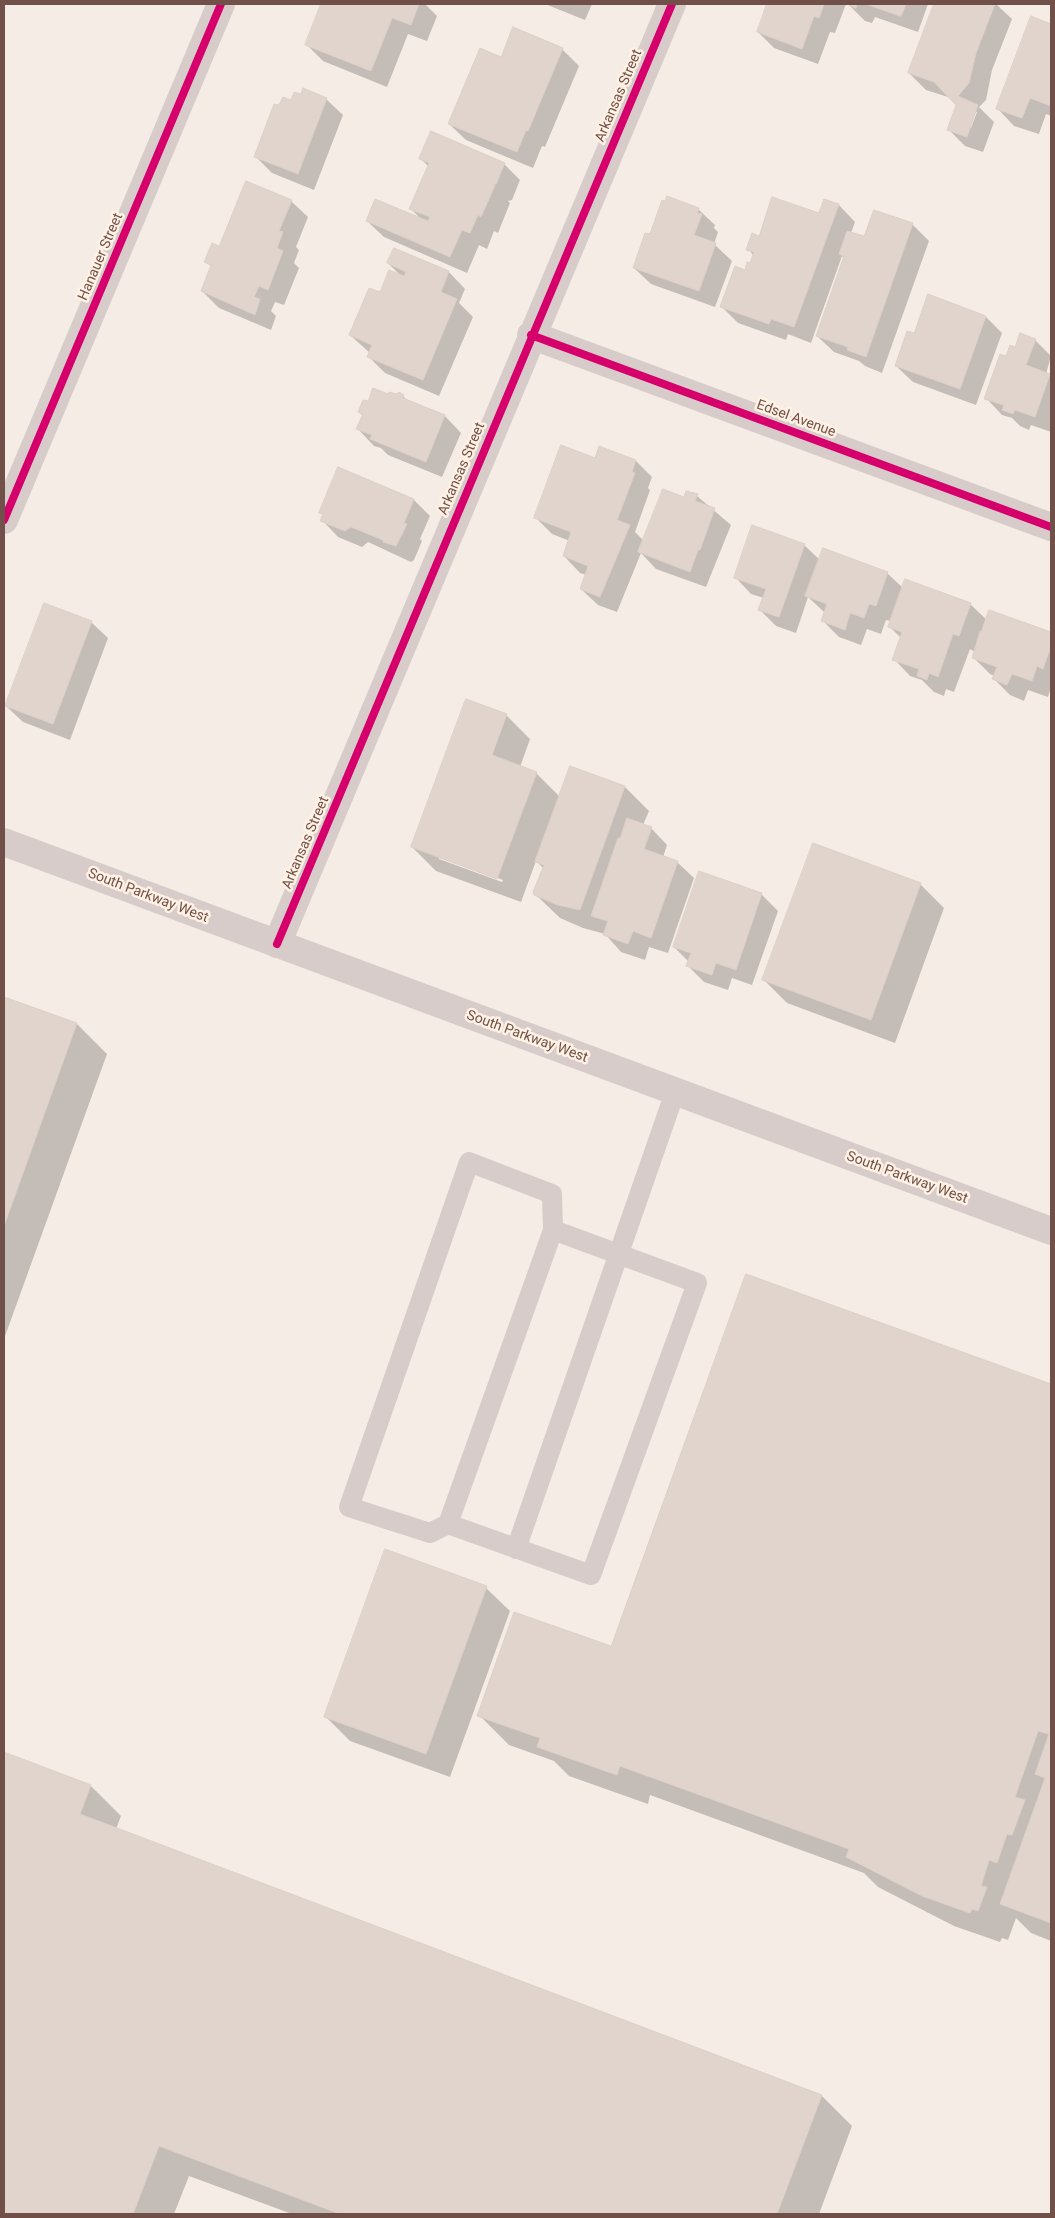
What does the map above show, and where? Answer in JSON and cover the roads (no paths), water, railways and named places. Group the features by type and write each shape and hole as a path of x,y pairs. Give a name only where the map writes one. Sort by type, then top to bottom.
{"street":[{"name":"Hanauer Street","path":"4,520 221,4"},
{"name":"Arkansas Street","path":"276,944 672,4"},
{"name":"Edsel Avenue","path":"531,335 1051,527"},
{"name":"South Parkway West","path":"4,842 1051,1231"}],"lane":[{"path":"516,1549 675,1092"},
{"path":"469,1162 552,1194 553,1230 448,1524 430,1533 349,1507 469,1162"},
{"path":"448,1524 591,1575 696,1283 553,1230"}]}
